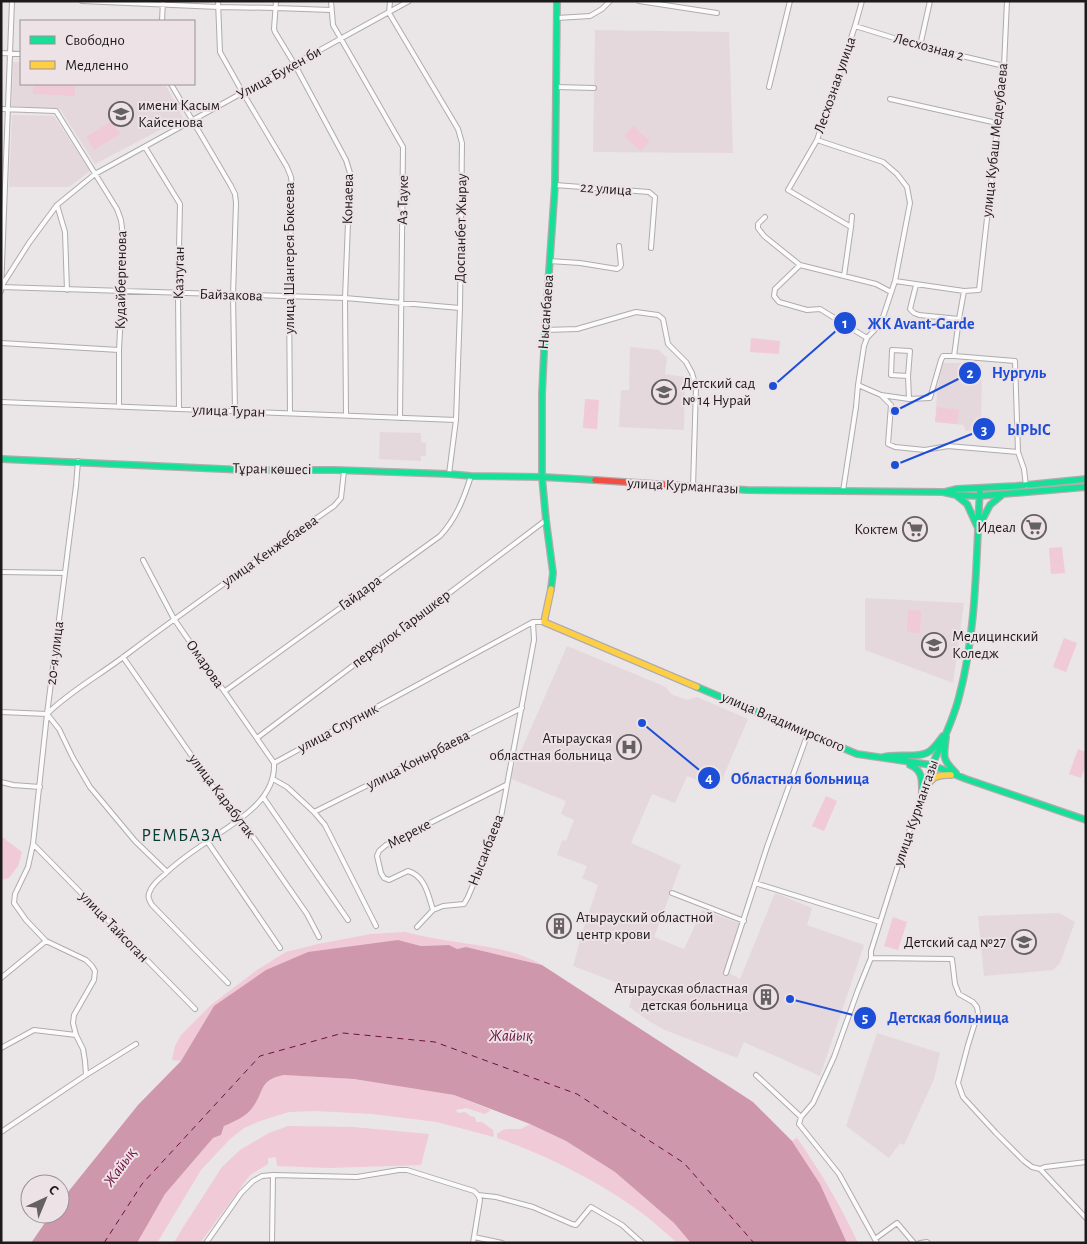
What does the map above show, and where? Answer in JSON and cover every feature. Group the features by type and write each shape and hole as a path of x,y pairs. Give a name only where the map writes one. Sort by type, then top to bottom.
{"street":[{"path":"1,289 12,1"},
{"path":"82,1 332,10"},
{"name":"улица Шангерея Бокеева","path":"218,1 220,52 291,177 290,413"},
{"name":"Конаева","path":"276,1 275,32 349,165 345,298 346,415"},
{"name":"Аз Тауке","path":"331,1 333,25 403,147 400,418"},
{"path":"389,13 390,1"},
{"name":"Улица Букен би","path":"1,289 29,242 57,206 95,174 409,1"},
{"name":"Нысанбаева","path":"544,622 553,573 542,477 542,395 555,185 557,1"},
{"path":"557,18 590,16 602,9 610,1"},
{"path":"639,1 717,13"},
{"path":"769,87 790,1"},
{"name":"Лесхозная улица","path":"843,491 864,346 867,338 881,323 895,281 910,203 907,187 898,174 883,162 817,140 862,1"},
{"path":"920,46 930,1"},
{"name":"улица Кубаш Медеубаева","path":"964,291 979,290 1004,66 1007,1"},
{"path":"162,20 163,3"},
{"name":"Доспанбет Жырау","path":"389,13 461,136 460,308 456,420 449,474"},
{"name":"Лесхозная 2","path":"855,26 920,46 1004,66"},
{"path":"1,53 20,54"},
{"path":"172,85 231,186 236,203 233,295 235,411"},
{"path":"556,87 594,88"},
{"path":"890,99 997,123"},
{"path":"1,109 8,109"},
{"name":"Кудайбергенова","path":"8,109 56,111 117,209 121,220 122,291 119,407"},
{"path":"817,140 788,190 851,227"},
{"name":"Казтуган","path":"145,147 180,204 178,293 179,409"},
{"name":"22 улица","path":"555,185 649,192 655,197 651,248"},
{"path":"57,206 65,232 67,290"},
{"path":"765,216 758,224 758,228 764,236 800,265 876,284 891,292"},
{"path":"844,276 852,216"},
{"path":"549,261 617,268 621,265 619,246"},
{"path":"800,265 775,289 774,296 779,302 807,310 820,309 867,338"},
{"path":"895,281 964,291 954,356"},
{"path":"916,285 910,309 914,313 959,319"},
{"name":"Байзакова","path":"1,289 345,298 460,308"},
{"path":"545,330 576,329 636,312 658,315 663,319 668,344 686,362 696,387 692,487"},
{"path":"1,343 119,350"},
{"path":"908,376 891,375 892,350 910,351 909,398"},
{"path":"858,384 881,395 930,398 943,356 1015,361 1018,452 1024,469 1027,492"},
{"path":"881,395 890,405 888,444 895,447 925,450 948,446 1018,452"},
{"name":"улица Туран","path":"1,402 456,420"},
{"name":"Тұран көшесі","path":"1,459 245,470 344,470 471,476 542,477"},
{"name":"20-я улица","path":"46,941 26,920 14,902 15,894 28,867 34,844 47,714 78,461"},
{"name":"улица Кенжебаева","path":"47,714 59,703 174,619 338,502 342,490 344,470"},
{"name":"Гайдара","path":"224,691 440,536 454,518 471,476"},
{"name":"улица Курмангазы","path":"542,477 747,490 943,492 956,495 979,496 1086,487"},
{"name":"улица Курмангазы","path":"943,492 957,489 1086,479"},
{"name":"улица Курмангазы","path":"802,1117 813,1103 834,1056 871,958 871,951 922,793 961,691 968,655 972,617 980,488"},
{"path":"978,528 987,508 996,499 1005,494"},
{"path":"956,495 969,505 978,528"},
{"name":"переулок Гарышкер","path":"257,738 546,520"},
{"name":"Омарова","path":"143,560 174,619 274,763"},
{"path":"1,572 65,573"},
{"name":"Нысанбаева","path":"433,910 443,906 464,904 501,817 534,640 533,622"},
{"name":"улица Спутник","path":"274,763 533,622 544,622"},
{"name":"улица Владимирского","path":"544,622 857,754 932,765 958,776 1086,820"},
{"name":"улица Карабутак","path":"123,657 230,811 240,818 307,914 319,937"},
{"name":"улица Конырбаева","path":"314,812 522,708"},
{"path":"1,712 47,714 59,729 90,787 135,841 167,872"},
{"path":"726,973 755,883 808,733"},
{"path":"881,758 890,755 927,753 946,733"},
{"path":"946,733 946,746 943,756 946,763 958,776"},
{"path":"881,758 889,762 915,766 921,772 922,793"},
{"path":"228,984 152,905 148,898 150,889 175,864 252,809 263,797 273,779 274,763"},
{"path":"922,793 933,777 940,774 958,776"},
{"path":"273,779 287,787 325,825 376,926"},
{"path":"1,782 40,787"},
{"name":"Мереке","path":"433,910 424,882 414,873 408,871 389,880 384,878 377,856 379,851 386,845 507,785"},
{"path":"263,797 348,920"},
{"path":"207,842 280,948"},
{"name":"улица Тайсоган","path":"34,844 195,1009"},
{"path":"755,883 880,922"},
{"path":"672,893 744,921"},
{"path":"417,927 433,910"},
{"path":"1,978 46,941 86,960 92,966 95,971 94,980 74,1015 73,1023 76,1035 83,1049 86,1075"},
{"path":"871,958 952,959 955,984 959,994 973,1002 977,1007 978,1013 958,1083 963,1097 996,1133 1032,1167 1040,1168 1086,1162"},
{"path":"1,1048 34,1030 76,1035"},
{"path":"1,1132 136,1044"},
{"path":"756,1075 802,1117 799,1124 839,1174 876,1241 897,1223 914,1243"},
{"path":"1040,1168 1086,1218"},
{"path":"206,1243 241,1193 262,1176 357,1177 407,1170 474,1192 478,1195 496,1197 533,1207 572,1224 576,1224 591,1208 622,1225 642,1243"},
{"path":"272,1243 273,1175"},
{"path":"473,1243 480,1200 478,1195"},
{"path":"474,1237 502,1243"},
{"path":"920,1243 928,1243"}],"shaded area":[{"path":"595,30 729,32 733,153 593,152"},
{"name":"имени Касым Кайсенова","path":"13,62 20,62 20,85 166,85 183,118 95,164 60,109 12,106"},
{"path":"33,85 75,85 75,96 33,94"},
{"path":"12,115 54,116 90,171 69,187 9,187"},
{"path":"112,121 120,134 94,150 86,137"},
{"path":"633,126 650,141 641,151 624,136"},
{"path":"751,338 780,341 779,354 750,352"},
{"path":"630,347 659,350 667,358 665,374 685,377 684,430 619,427 621,390 629,390"},
{"path":"942,363 982,365 981,428 966,431 963,425 935,422 937,392 934,389 938,385"},
{"path":"585,399 599,400 597,429 583,428"},
{"path":"937,407 959,410 957,424 935,422"},
{"path":"380,432 421,433 421,442 426,443 426,456 421,456 421,461 379,459"},
{"path":"1062,547 1065,573 1051,574 1049,548"},
{"path":"865,598 964,603 953,683 865,650"},
{"path":"908,610 921,611 920,633 907,632"},
{"path":"1064,638 1077,643 1066,672 1053,667"},
{"path":"567,646 666,687 671,694 687,700 697,697 748,719 718,789 687,776 675,803 652,794 631,843 681,865 654,937 684,949 702,910 745,925 729,973 740,979 775,893 812,908 807,925 864,945 820,1076 744,1042 737,1058 665,1030 629,1007 634,989 573,966 598,885 582,878 587,866 557,855 562,840 566,841 574,820 561,814 566,801 509,778"},
{"path":"1078,749 1086,752 1086,765 1081,778 1069,774"},
{"path":"826,796 837,801 824,831 812,826"},
{"path":"1,836 22,852 18,866 9,878 1,880"},
{"name":"Детский сад №27","path":"1059,913 1075,922 1060,963 1053,970 984,976 978,916"},
{"path":"893,917 907,922 898,950 884,946"},
{"path":"405,932 504,950 542,965 466,947 457,949 449,945 421,946 398,940 214,1006 181,1061 172,1060 175,1046 181,1035 211,1005 257,970 286,952 371,934"},
{"path":"877,1033 940,1053 934,1079 904,1145 900,1143 889,1158 846,1126"},
{"path":"284,1075 354,1079 454,1095 491,1110 485,1114 466,1108 455,1110 459,1113 465,1112 475,1117 476,1122 482,1122 493,1130 494,1137 437,1122 372,1114 316,1111 289,1112 244,1128 230,1139 201,1170 157,1243 137,1243 165,1194 213,1138 221,1135 224,1126 240,1118 250,1110 266,1083"},
{"path":"530,1124 566,1141 615,1172 674,1223 691,1243 677,1243 642,1213 591,1180 554,1161 497,1138 497,1134 503,1130 521,1129"},
{"path":"288,1126 353,1127 429,1134 421,1165 328,1168 277,1166 276,1157 268,1158 268,1164 250,1175 200,1243 174,1243 222,1167 240,1150 269,1133"},
{"path":"797,1138 830,1189 858,1243 847,1243 820,1184 792,1141"}],"water":[{"name":"Жайық","path":"398,940 421,946 449,945 457,949 466,947 542,965 753,1102 792,1141 820,1184 847,1243 691,1243 674,1223 615,1172 566,1141 530,1124 454,1095 354,1079 284,1075 266,1083 250,1110 240,1118 224,1126 221,1135 213,1138 165,1194 137,1243 31,1243 44,1224 70,1224 70,1190 138,1105 181,1061 214,1006 266,970 308,952"}],"ferry route":[{"path":"104,1243 142,1184 260,1056 343,1033 435,1042 577,1094 684,1163 754,1243"}],"traffic: fast":[{"path":"551,589 553,573 542,477 542,395 555,185 557,1"},
{"path":"1,459 245,470 335,470 595,480"},
{"path":"945,492 957,489 1016,486 1086,479"},
{"path":"715,488 943,492 956,495 979,496 1086,487"},
{"path":"932,765 954,715 965,672 975,593 980,488"},
{"path":"978,528 990,505 1002,495"},
{"path":"957,496 967,504 978,528"},
{"path":"697,687 857,754 932,765 966,779 1086,820"},
{"path":"883,757 926,753 934,748 943,736"},
{"path":"946,737 945,757 956,773"},
{"path":"910,765 920,773 922,793"}],"traffic: slow":[{"path":"551,589 544,622 697,687"},
{"path":"922,793 934,778 941,775 951,775"}],"traffic: jam":[{"path":"595,480 715,488"}],"place":[{"name":"имени Касым Кайсенова","path":"121,114"},
{"name":"ЖК Avant-Garde","path":"773,386"},
{"name":"Детский сад № 14 Нурай","path":"664,392"},
{"name":"Нургуль","path":"895,411"},
{"name":"ЫРЫС","path":"895,465"},
{"name":"Идеал","path":"1034,527"},
{"name":"Коктем","path":"915,529"},
{"name":"Медицинский Коледж","path":"934,645"},
{"name":"Областная больница","path":"642,723"},
{"name":"Атырауская областная больница","path":"629,747"},
{"name":"Атырауский областной центр крови","path":"559,926"},
{"name":"Детский сад №27","path":"1024,942"},
{"name":"Атырауская областная детская больница","path":"766,997"},
{"name":"Детская больница","path":"790,999"}],"district":[{"name":"РЕМБАЗА","path":"182,836"}]}
